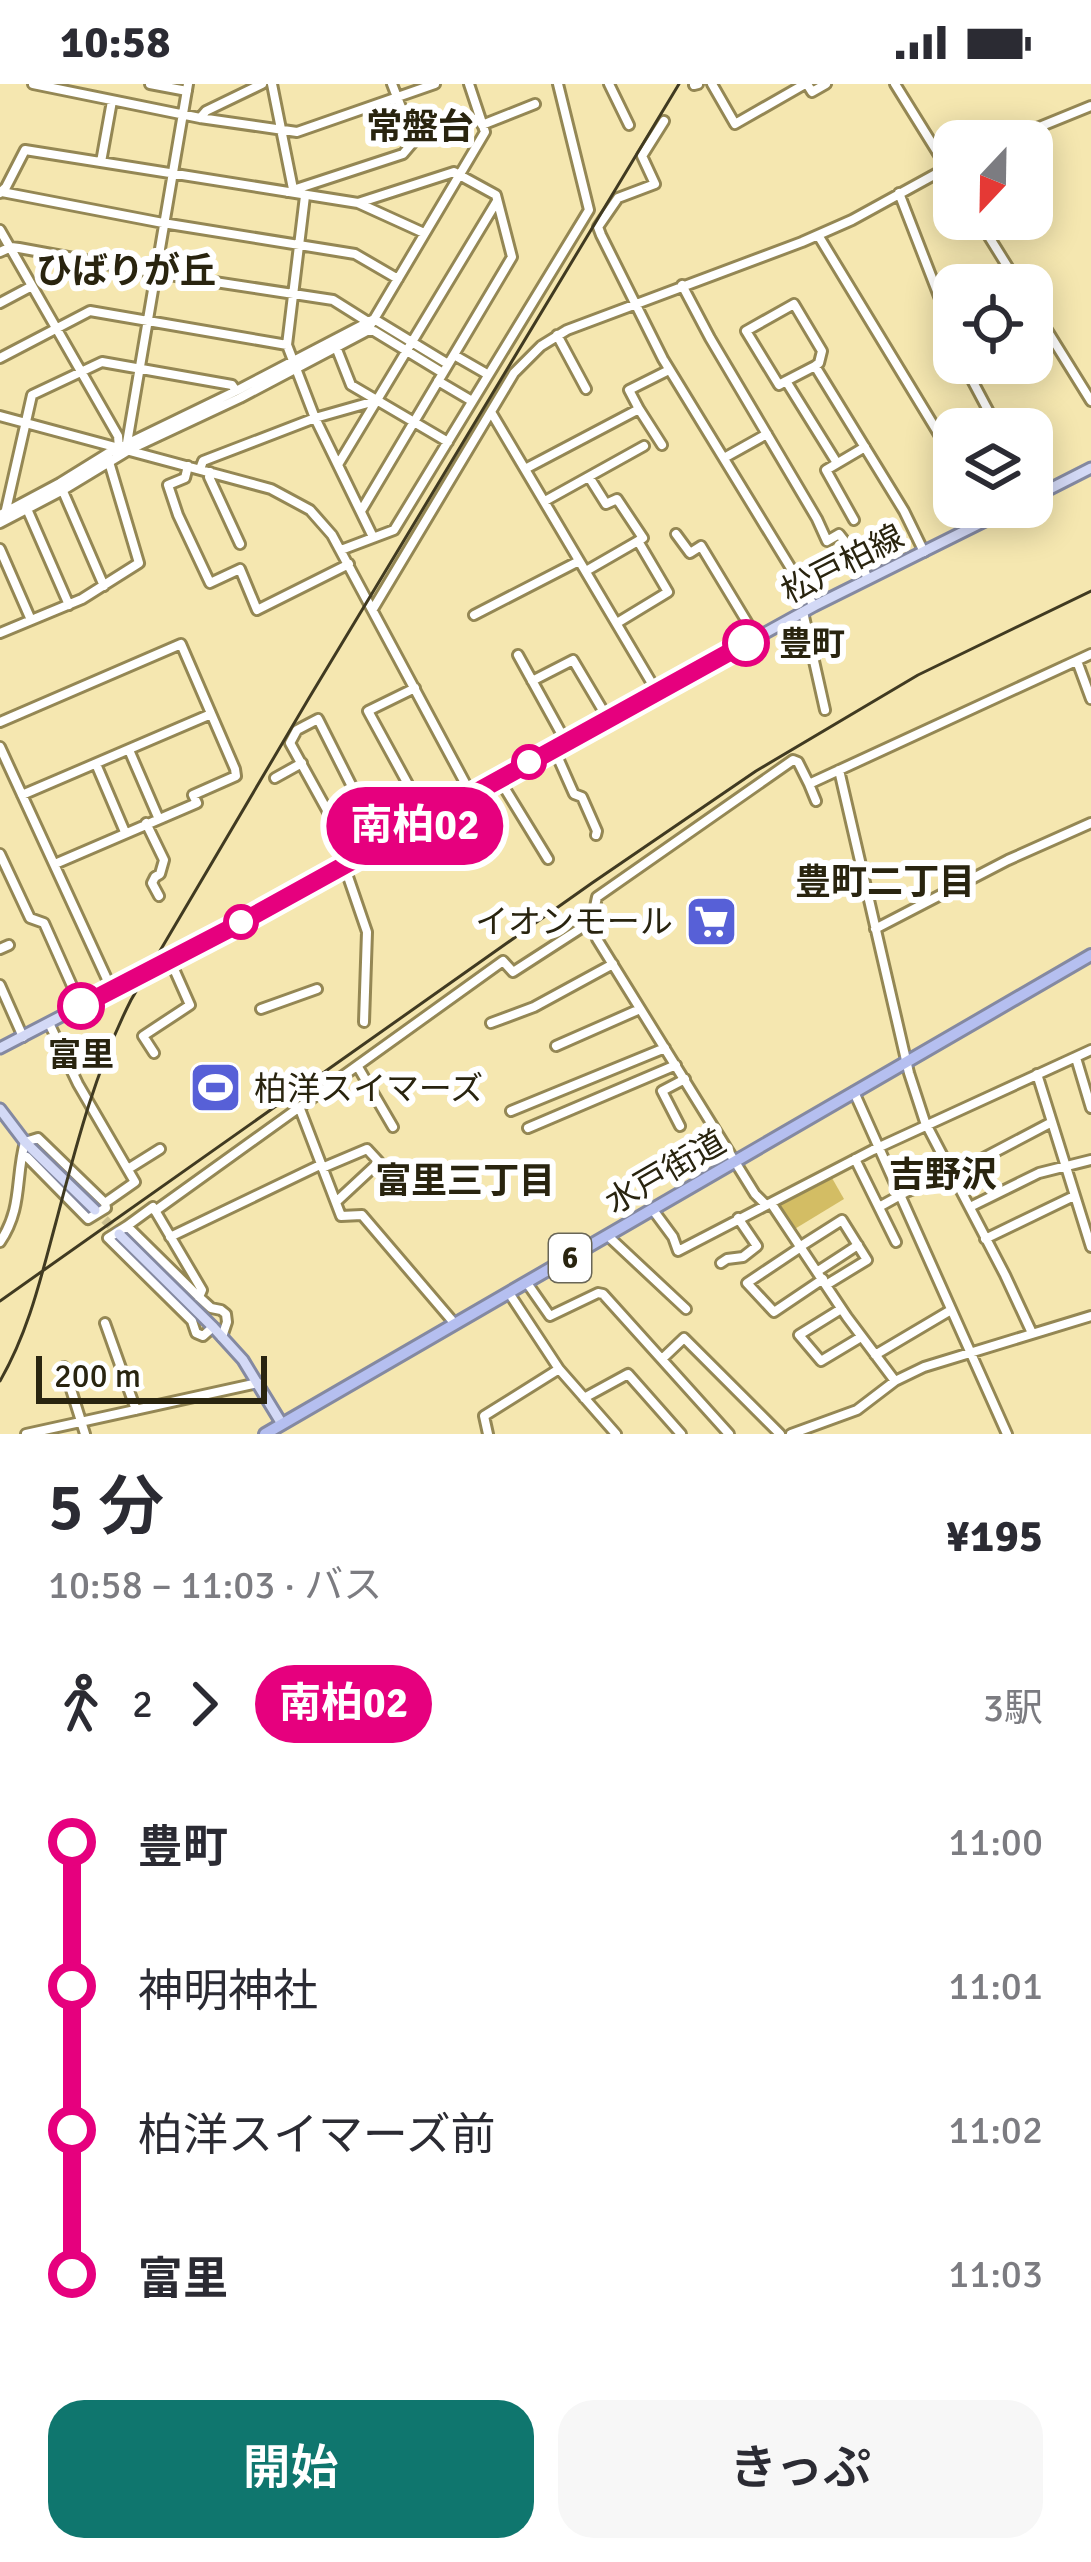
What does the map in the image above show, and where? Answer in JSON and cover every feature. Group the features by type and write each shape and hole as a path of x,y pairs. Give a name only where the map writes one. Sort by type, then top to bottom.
{"highway":[{"name":"水戸街道","path":"266,1434 1091,955"}],"main road":[{"path":"1053,486 1091,468"},
{"name":"松戸柏線","path":"0,1048 170,960 756,637 972,528"},
{"path":"0,1108 25,1142 100,1206"},
{"path":"123,1230 222,1337 283,1424"}],"street":[{"path":"33,84 183,115 297,132 433,84"},
{"path":"2,518 109,462 125,447 188,87 150,84"},
{"path":"200,118 262,84"},
{"path":"272,84 289,191"},
{"path":"392,84 414,141"},
{"path":"2,518 27,509 125,447 369,324 485,132 470,84"},
{"path":"341,550 394,530 590,210 558,84"},
{"path":"609,84 629,125"},
{"path":"712,84 735,124 806,84 812,92 826,84"},
{"path":"895,84 933,140"},
{"path":"101,162 112,101"},
{"path":"289,191 403,154 414,141 535,104"},
{"path":"1053,121 1091,106"},
{"path":"664,121 642,156 655,184 618,198 598,227 669,370 814,606"},
{"path":"398,279 355,254 0,192 25,150 358,203 424,233"},
{"path":"358,203 454,172 496,195 512,257 361,511"},
{"path":"373,609 521,364 557,335 818,235 933,174"},
{"path":"899,193 933,281"},
{"path":"305,196 286,345 315,418 373,537"},
{"path":"338,464 497,201"},
{"path":"0,230 125,447"},
{"path":"818,235 933,424"},
{"path":"0,251 11,247 333,300 374,331 446,368 472,401"},
{"path":"682,285 818,519 826,541 839,534 868,579"},
{"path":"0,304 32,286"},
{"path":"794,304 822,351 815,366 779,385 746,331 794,304"},
{"path":"0,358 89,311 286,345"},
{"path":"557,335 586,389"},
{"path":"1053,340 1091,401"},
{"path":"335,343 351,385 448,442"},
{"path":"2,518 32,394 102,362 232,386 238,394"},
{"path":"815,366 924,552"},
{"path":"446,368 487,374"},
{"path":"662,445 629,390 669,370"},
{"path":"786,381 837,464"},
{"path":"240,544 202,461 377,400"},
{"path":"525,469 639,409"},
{"path":"491,412 657,692"},
{"path":"0,416 271,489 298,502 321,521 341,550 471,794"},
{"path":"724,458 767,434"},
{"path":"545,501 644,446"},
{"path":"854,520 826,470 865,447"},
{"path":"0,633 69,605 139,563 109,462"},
{"path":"188,466 185,478 168,484 210,583 240,569 257,610 349,564"},
{"path":"586,571 643,538 616,499 606,504 589,477"},
{"path":"61,487 104,586"},
{"path":"27,509 69,605"},
{"path":"676,534 690,553 701,546 756,637"},
{"path":"617,623 668,592 638,541"},
{"path":"0,549 31,620"},
{"path":"474,615 579,561"},
{"path":"803,612 825,710"},
{"path":"0,722 181,644 236,776 194,795 196,803 55,864"},
{"path":"518,655 566,742"},
{"path":"808,784 1091,655"},
{"path":"532,681 573,660 608,719"},
{"path":"1077,661 1091,699"},
{"path":"415,688 368,711 427,819"},
{"path":"22,795 211,714"},
{"path":"364,1022 367,932 349,862 290,742 297,730 318,719 381,844"},
{"path":"0,747 112,990"},
{"path":"554,749 574,794 582,797 596,835"},
{"path":"129,750 158,818"},
{"path":"816,801 793,760 606,889 593,906 592,921 597,939 755,1194 768,1203 801,1246 895,1381"},
{"path":"97,764 125,832"},
{"path":"275,778 302,764"},
{"path":"839,770 922,1115 1032,1334"},
{"path":"499,779 548,860"},
{"path":"146,823 164,860 152,883 159,896"},
{"path":"875,929 1091,823"},
{"path":"0,854 30,918 44,923 81,1006"},
{"path":"155,1211 503,961 513,972 592,921"},
{"path":"154,1053 143,1036 190,1005 170,960"},
{"path":"490,1023 534,1007 613,964"},
{"path":"0,986 23,1037"},
{"path":"261,1009 317,989"},
{"path":"556,1046 640,1009"},
{"path":"49,1023 135,1182 100,1206"},
{"path":"511,1111 665,1048"},
{"path":"653,1210 678,1250 854,1159 1091,1050"},
{"path":"1076,1057 1091,1108"},
{"path":"527,1128 676,1065"},
{"path":"358,1066 393,1127"},
{"path":"1037,1075 1091,1247"},
{"path":"680,1126 662,1091 685,1079"},
{"path":"854,1092 1007,1434"},
{"path":"299,1108 340,1216 362,1215 455,1325"},
{"path":"879,1208 1052,1122"},
{"path":"0,1242 15,1216 25,1142"},
{"path":"128,1169 160,1149"},
{"path":"170,1237 367,1149 379,1162 336,1202"},
{"path":"22,1156 88,1219 106,1208 100,1206"},
{"path":"854,1159 896,1242"},
{"path":"970,1207 1040,1173 1091,1160"},
{"path":"985,1239 1074,1196"},
{"path":"199,1297 202,1290 153,1207 123,1230 211,1308 226,1314 222,1337"},
{"path":"721,1263 743,1257 758,1246 738,1218"},
{"path":"822,1279 867,1260 858,1245 842,1220 747,1283 774,1312 822,1279 858,1245"},
{"path":"608,1236 686,1310"},
{"path":"527,1282 550,1316 602,1294 729,1434"},
{"path":"509,1294 559,1370 616,1434"},
{"path":"841,1309 799,1335 821,1360 861,1337"},
{"path":"875,1355 951,1310"},
{"path":"798,1433 857,1410 895,1381 924,1367 1091,1316"},
{"path":"105,1323 136,1410"},
{"path":"662,1359 684,1338 780,1434"},
{"path":"64,1367 85,1434"},
{"path":"488,1434 484,1416 559,1370"},
{"path":"584,1398 628,1374 681,1434"},
{"path":"26,1434 258,1383"}],"shaded area":[{"path":"832,1178 844,1199 793,1230 777,1208 778,1202"}],"tunnel":[{"path":"95,1210 119,1234"}],"railway":[{"path":"0,1381 27,1323 88,1109 131,1000 679,84"},
{"path":"0,1301 756,771 918,675 1091,591"}],"bus line":[{"name":"南柏02","path":"81,1006 746,643"}],"place":[{"name":"豊町","path":"746,643"},
{"name":"イオンモール","path":"712,921"},
{"name":"富里","path":"81,1006"},
{"name":"柏洋スイマーズ","path":"215,1088"}],"district":[{"name":"常盤台","path":"420,126"},
{"name":"ひばりが丘","path":"126,270"},
{"name":"豊町二丁目","path":"885,881"},
{"name":"吉野沢","path":"943,1174"},
{"name":"富里三丁目","path":"465,1180"}]}
